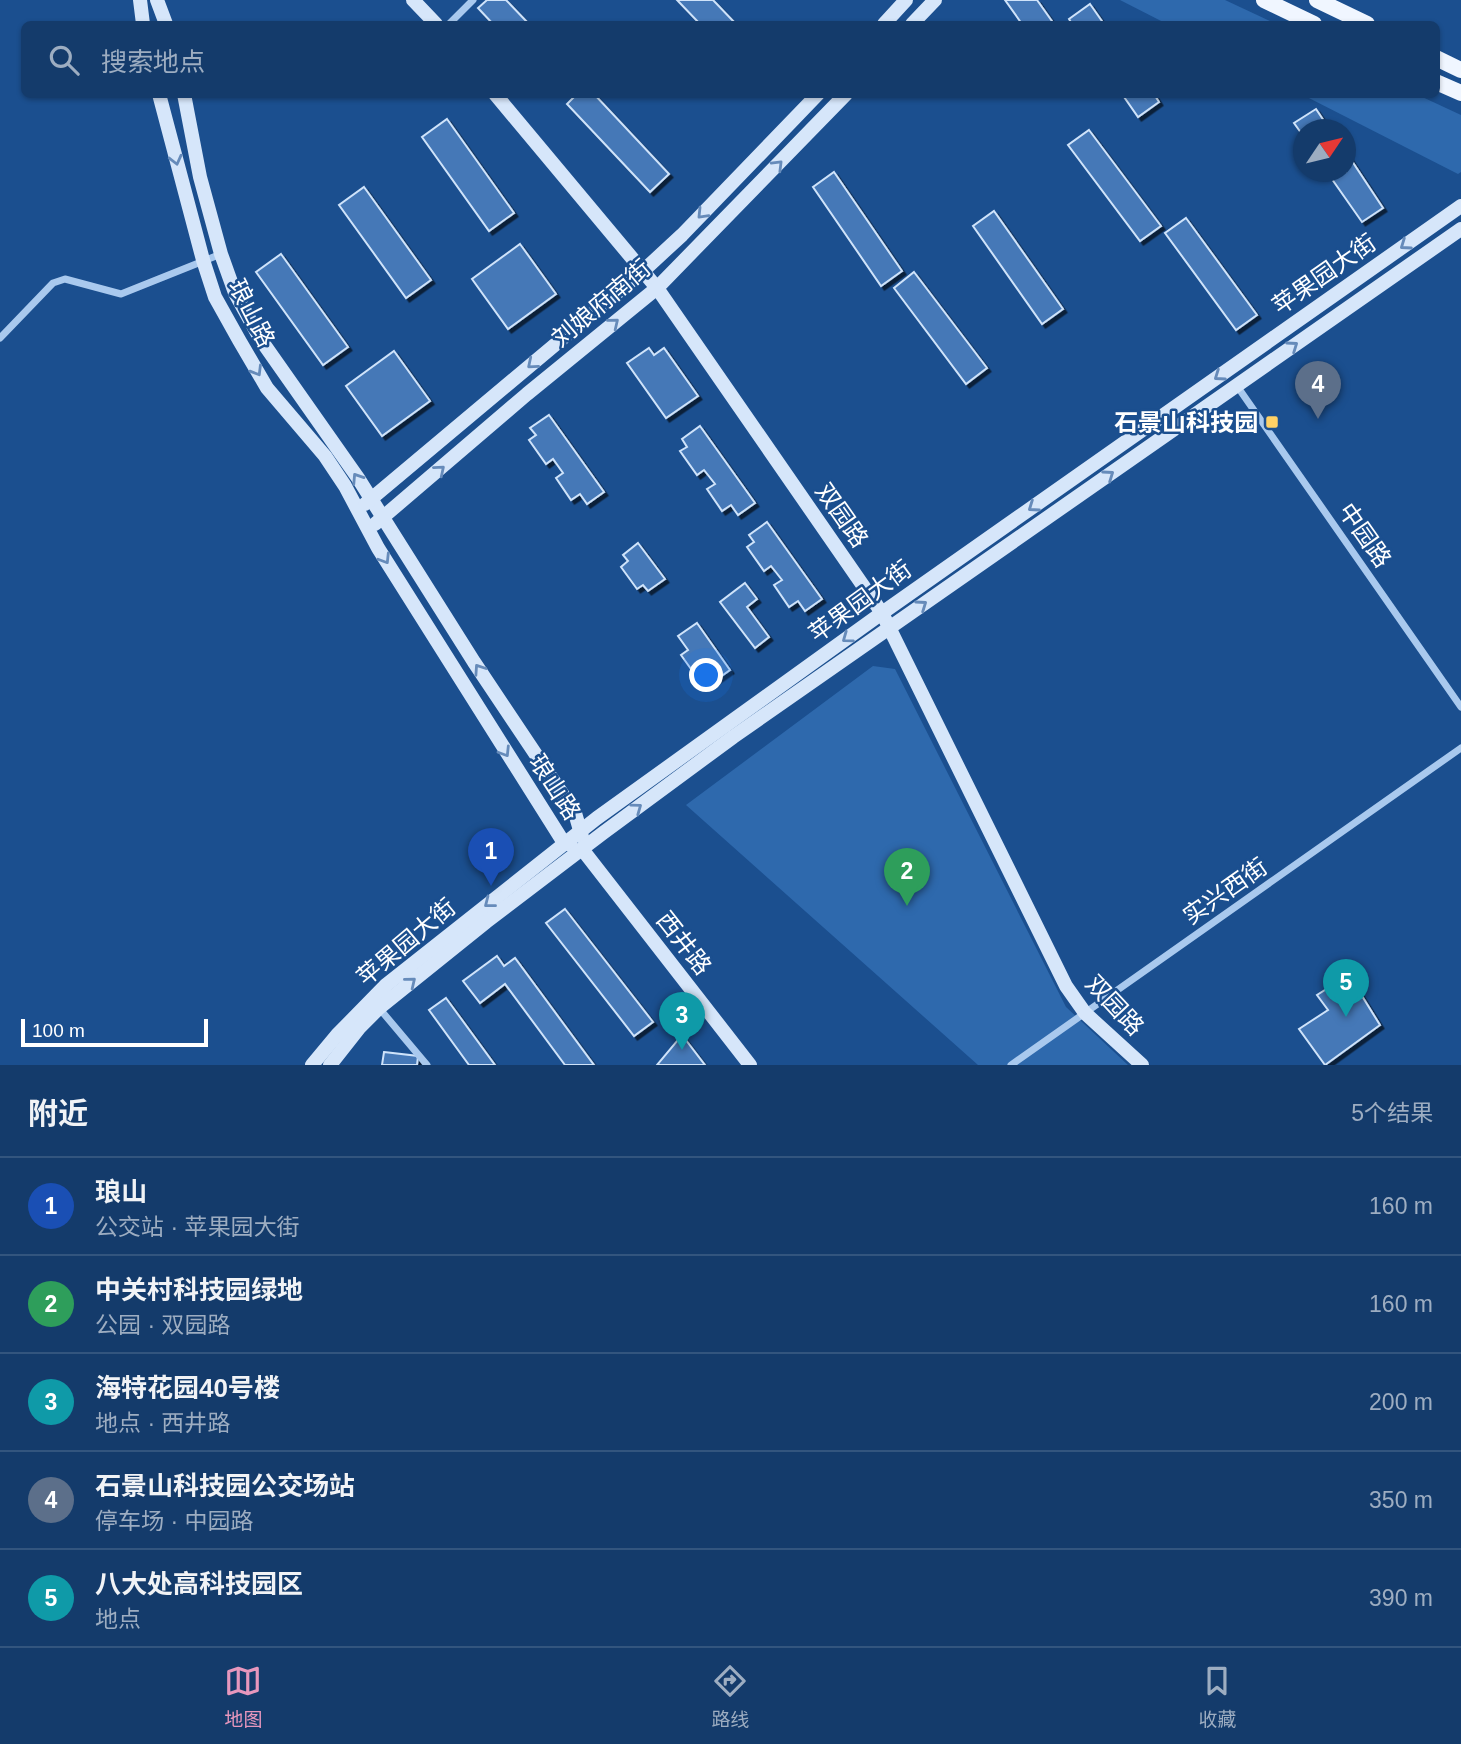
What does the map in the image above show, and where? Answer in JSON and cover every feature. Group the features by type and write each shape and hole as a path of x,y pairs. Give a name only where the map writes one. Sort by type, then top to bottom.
{"main road":[{"path":"140,0 143,21"},
{"path":"157,0 165,21"},
{"path":"413,0 433,21"},
{"path":"887,21 906,0"},
{"path":"915,21 934,0"},
{"path":"1264,0 1308,21"},
{"path":"1317,0 1361,21"},
{"path":"1440,60 1461,70"},
{"path":"1440,83 1461,93"},
{"name":"琅山路","path":"160,98 215,297 267,388 325,456 358,509 378,548 564,843 583,849 581,830 575,813 319,421 288,382 235,293 221,254 200,177 185,98"},
{"name":"双园路","path":"498,98 657,288 881,612 1066,986 1085,1013 1142,1065"},
{"name":"刘娘府南街","path":"358,509 643,271 682,235 814,98"},
{"name":"刘娘府南街","path":"369,529 527,394 657,288 842,98"},
{"name":"苹果园大街","path":"312,1065 376,1003 581,830 881,612 1461,206"},
{"name":"苹果园大街","path":"330,1065 376,1003 733,737 1461,229"},
{"name":"西井路","path":"583,849 750,1065"}],"street":[{"path":"452,21 474,0"},
{"path":"0,338 52,283 65,279 121,294 221,254"},
{"name":"中园路","path":"1237,385 1461,707"},
{"name":"实兴西街","path":"1011,1065 1461,748"},
{"path":"376,1003 427,1065"}],"shaded area":[{"path":"1120,0 1225,0 1270,21 1161,21"},
{"path":"1309,98 1424,98 1461,115 1461,172 1458,174 1356,122 1356,119 1350,119"},
{"path":"873,666 895,669 1066,1007 1128,1065 978,1065 686,805"}],"building":[{"path":"487,0 506,0 526,21 490,21 478,8"},
{"path":"677,0 713,0 733,21 697,21"},
{"path":"1005,0 1037,0 1052,21 1020,21"},
{"path":"1090,4 1102,21 1070,21 1069,19"},
{"path":"573,98 598,98 669,174 650,192 567,104"},
{"path":"1125,98 1156,98 1159,102 1138,117"},
{"path":"1316,109 1323,119 1300,119"},
{"path":"447,119 514,213 489,231 422,137"},
{"path":"1089,130 1161,226 1140,241 1068,145"},
{"path":"1356,167 1383,208 1362,222 1334,182 1356,182"},
{"path":"834,172 902,271 881,286 813,187"},
{"path":"364,187 431,280 406,298 339,205"},
{"path":"994,211 1063,309 1042,324 973,226"},
{"path":"1186,218 1257,315 1236,330 1165,233"},
{"path":"520,244 556,294 508,329 472,279"},
{"path":"281,254 348,347 323,365 256,272"},
{"path":"914,272 987,368 966,384 894,288"},
{"path":"649,348 654,355 664,348 698,396 666,418 627,363"},
{"path":"394,351 430,401 382,436 346,386"},
{"path":"549,415 604,492 587,504 580,494 571,500 556,478 563,473 553,459 546,464 529,440 536,435 530,428"},
{"path":"700,426 755,503 738,515 731,505 722,511 707,489 715,484 704,470 697,475 680,451 687,447 682,439"},
{"path":"767,522 822,599 805,611 798,601 789,607 774,585 782,580 771,566 764,571 747,547 754,542 749,535"},
{"path":"638,543 665,579 648,591 643,585 637,589 621,567 628,561 623,555"},
{"path":"745,583 757,599 747,607 769,637 755,648 720,602"},
{"path":"697,623 730,670 713,682 705,670 696,676 681,655 688,650 678,636"},
{"path":"565,909 653,1022 634,1036 546,923"},
{"path":"497,956 504,966 515,958 594,1065 565,1065 505,984 480,1003 463,981"},
{"path":"1349,975 1380,1025 1325,1065 1299,1029 1328,1010 1317,995"},
{"path":"446,998 495,1065 469,1065 429,1010"},
{"path":"682,1035 705,1065 657,1065"},
{"path":"384,1052 418,1056 417,1065 382,1065"}],"place":[{"name":"石景山科技园公交场站","path":"1318,419"},
{"name":"石景山科技园","path":"1272,422"},
{"name":"琅山","path":"491,886"},
{"name":"中关村科技园绿地","path":"907,906"},
{"name":"八大处高科技园区","path":"1346,1017"},
{"name":"海特花园40号楼","path":"682,1050"}]}
